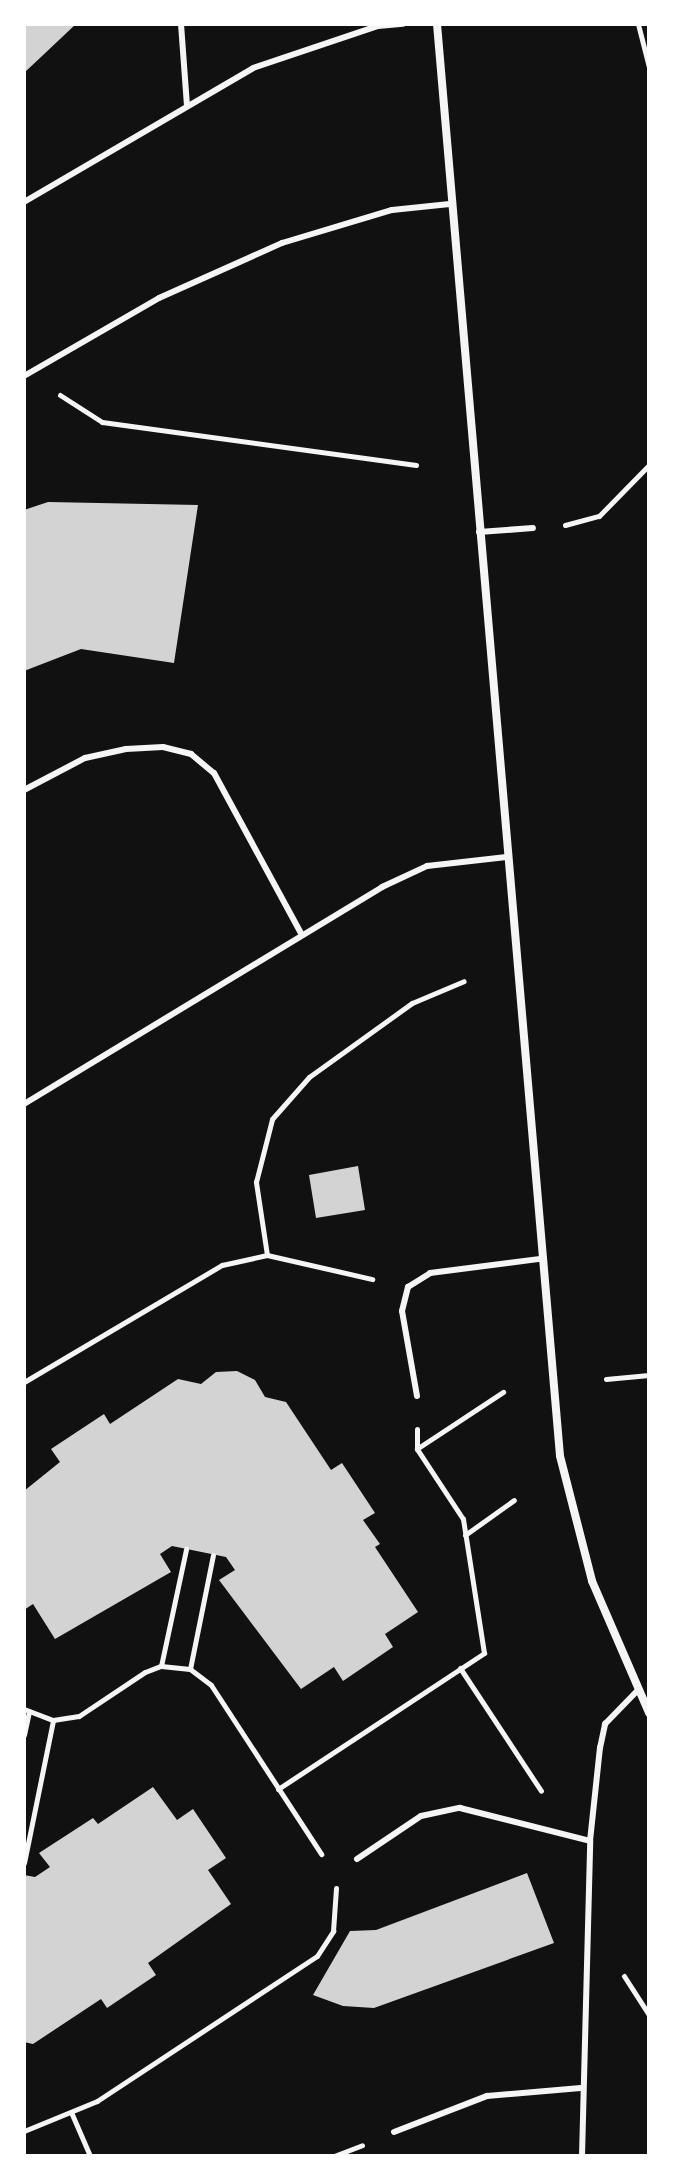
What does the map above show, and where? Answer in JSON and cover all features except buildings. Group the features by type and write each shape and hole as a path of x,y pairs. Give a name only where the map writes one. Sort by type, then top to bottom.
{"street":[{"path":"437,24 540,1259 560,1456 592,1581 649,1713"}],"lane":[{"path":"181,24 187,105"},
{"path":"24,202 253,68 378,26 403,24"},
{"path":"26,375 159,298 282,243 392,210 450,204"},
{"path":"479,532 533,528"},
{"path":"24,790 99,755 163,747 191,754 214,773 302,935"},
{"path":"24,1104 302,935 427,866 506,857"},
{"path":"417,1396 402,1311 408,1287 430,1273 540,1259"},
{"path":"582,2156 581,2088 590,1841 605,1724 637,1691"},
{"path":"357,1859 421,1816 460,1808 558,1836 590,1841"},
{"path":"394,2132 487,2096 581,2088"}],"path":[{"path":"638,24 649,67"},
{"path":"26,375 102,422 416,465"},
{"path":"533,528 581,523 599,516 649,465"},
{"path":"267,1255 256,1182 272,1119 309,1077 386,1021 412,1003 464,981"},
{"path":"24,1382 222,1265 267,1255 408,1287"},
{"path":"606,1379 649,1375"},
{"path":"417,1449 503,1392"},
{"path":"278,1789 484,1653 463,1519 417,1449 417,1396"},
{"path":"465,1535 514,1500"},
{"path":"161,1666 186,1549"},
{"path":"190,1669 213,1555"},
{"path":"24,1735 26,1710 53,1720 79,1716 161,1666 190,1669 211,1685 326,1861"},
{"path":"460,1668 542,1794 558,1836"},
{"path":"24,1863 53,1720"},
{"path":"24,2131 97,2101 317,1956 333,1931 339,1902 334,1873"},
{"path":"71,2112 90,2156"}]}
